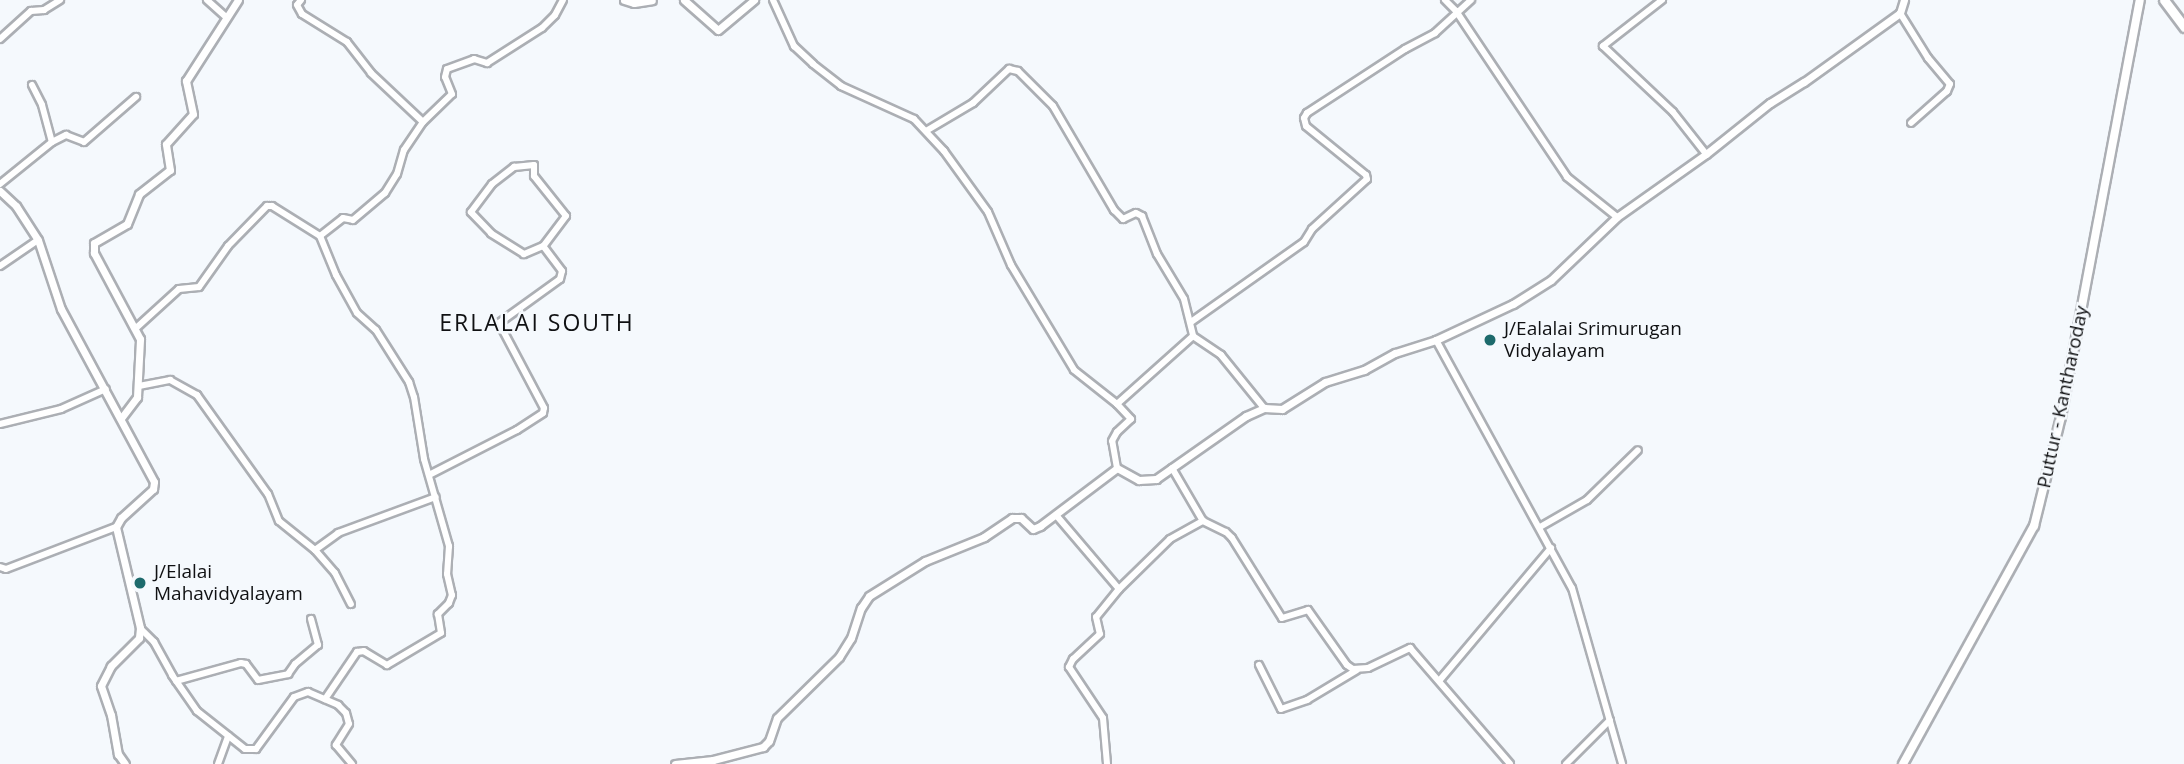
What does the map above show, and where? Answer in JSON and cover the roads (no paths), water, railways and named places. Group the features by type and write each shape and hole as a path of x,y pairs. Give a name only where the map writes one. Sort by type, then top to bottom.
{"main road":[{"name":"Puttur - Kantharoday","path":"1903,764 2034,526 2061,417 2140,0"},
{"path":"2164,0 2184,27"}],"street":[{"path":"0,39 31,12 44,10 60,0"},
{"path":"207,0 227,18"},
{"path":"122,417 136,397 141,351 135,329 94,253 94,243 127,224 139,194 170,170 166,144 193,114 194,106 186,81 238,0"},
{"path":"301,0 297,5 302,14 347,42 371,73 423,122"},
{"path":"320,236 343,218 353,220 385,193 397,174 404,150 423,122 452,94 445,77 447,69 474,58 487,63 542,28 555,15 563,0"},
{"path":"624,0 634,3 652,0"},
{"path":"684,0 718,30 754,0"},
{"path":"773,0 794,46 813,64 841,86 914,119 944,150 988,212 1011,265 1074,370 1117,404 1131,419 1112,441 1117,468"},
{"path":"1445,0 1456,11 1567,177 1617,217"},
{"path":"1191,322 1304,242 1312,229 1367,179 1366,175 1306,126 1304,118 1307,113 1405,49 1435,33 1471,0"},
{"path":"1662,0 1603,46 1673,112 1706,154"},
{"path":"1117,468 1147,482 1172,468 1246,416 1264,408 1282,410 1325,382 1364,370 1395,353 1436,340 1513,304 1551,280 1617,217 1706,154 1770,103 1900,13 1904,0"},
{"path":"1900,13 1928,58 1950,84 1947,91 1911,123"},
{"path":"926,131 973,103 1009,69 1018,71 1053,106 1114,211 1123,219 1136,213 1142,216 1157,254 1184,299 1193,336 1221,355 1264,408"},
{"path":"32,85 42,105 52,142"},
{"path":"0,184 52,142 70,134 84,142 136,96"},
{"path":"534,165 534,176 566,216 543,246 524,254 491,233 471,212 492,184 514,167 534,165"},
{"path":"0,191 16,206 38,240 61,309 122,417 154,481 153,489 121,518 116,527 6,569 0,567"},
{"path":"135,329 180,289 199,287 228,246 267,206 320,236 336,275 357,313 376,330 409,382 429,475 449,547 447,574 452,595 449,603 438,613 441,633 387,665 364,652 357,652 325,699"},
{"path":"0,266 38,240"},
{"path":"429,475 541,416 544,408 499,323 560,279 562,271 543,246"},
{"path":"1117,404 1193,336"},
{"path":"1436,340 1572,588 1622,764"},
{"path":"139,386 170,380 197,395 268,494 279,522 315,550 335,573 351,604"},
{"path":"0,424 61,410 106,389"},
{"path":"1540,527 1587,500 1638,450"},
{"path":"675,764 713,760 763,747 769,741 777,719 839,657 869,596 925,561 984,537 1012,518 1021,519 1033,529 1056,515 1117,468"},
{"path":"1172,468 1203,521 1226,532 1232,538 1282,618 1308,610 1347,665 1357,670"},
{"path":"315,550 338,533 436,497"},
{"path":"1056,515 1119,589"},
{"path":"1107,764 1102,718 1069,667 1073,659 1100,634 1096,617 1119,589 1170,539 1203,521"},
{"path":"116,527 140,628 139,638 111,666 101,686 111,715 117,750 125,764"},
{"path":"1439,681 1551,548"},
{"path":"176,681 241,663 246,664 258,680 288,674 295,664 318,645 311,619"},
{"path":"140,628 154,642 176,681 205,720 245,749 256,748 294,697 308,692 346,713 349,724 336,745 352,764"},
{"path":"1259,664 1282,709 1307,700 1357,670 1368,668 1410,648 1510,764"},
{"path":"1566,764 1610,720"},
{"path":"218,764 228,736"}],"place":[{"name":"J/Ealalai Srimurugan Vidyalayam","path":"1490,340"},
{"name":"J/Elalai Mahavidyalayam","path":"140,583"}],"district":[{"name":"ERLALAI SOUTH","path":"537,322"}]}
